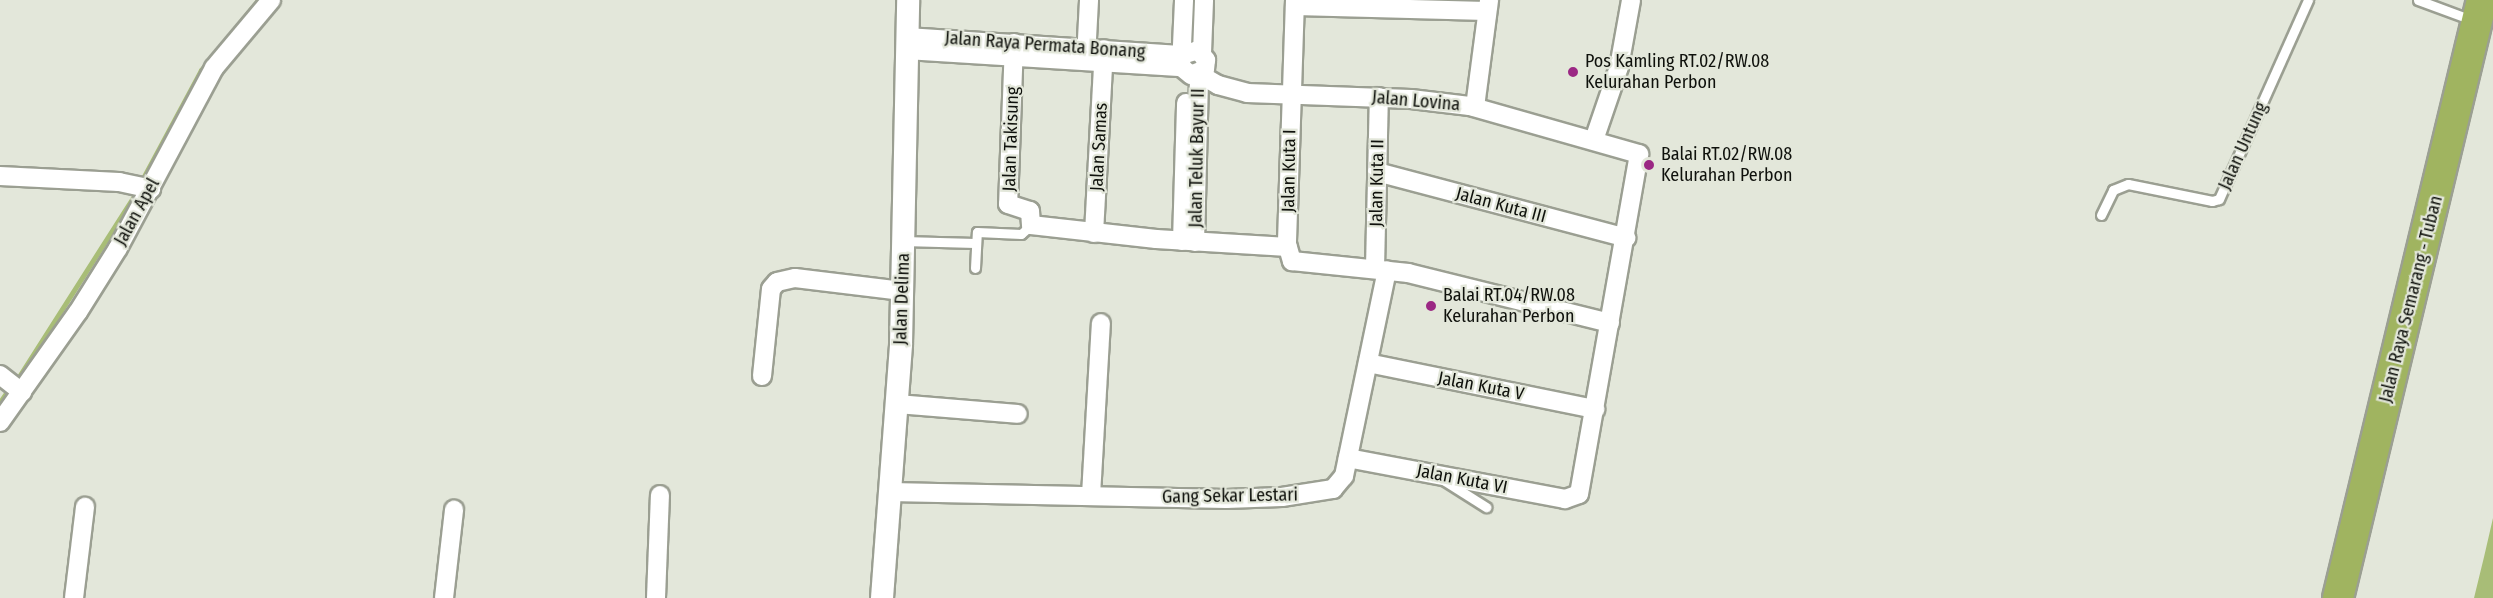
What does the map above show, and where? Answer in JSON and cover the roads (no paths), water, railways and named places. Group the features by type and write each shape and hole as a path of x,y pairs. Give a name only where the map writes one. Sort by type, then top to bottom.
{"highway":[{"name":"Jalan Raya Semarang - Tuban","path":"2338,598 2479,11"}],"street":[{"name":"Jalan Apel","path":"0,422 78,312 151,189 210,75 271,0"},
{"name":"Jalan Delima","path":"882,598 897,404 902,291 908,0"},
{"name":"Jalan Samas","path":"1089,0 1095,54 1095,233"},
{"name":"Jalan Teluk Bayur II","path":"1184,0 1189,242"},
{"path":"1187,68 1194,49 1202,53 1204,0"},
{"path":"1594,140 1619,67 1631,0"},
{"path":"1295,3 1488,5 1475,107"},
{"name":"Jalan Kuta I","path":"1288,247 1295,3"},
{"name":"Jalan Raya Permata Bonang","path":"907,43 1095,54 1187,68"},
{"name":"Jalan Takisung","path":"1014,50 1008,204 1030,211 1031,225"},
{"name":"Jalan Lovina","path":"1187,68 1237,91 1378,97 1475,107 1632,150 1640,159 1626,238"},
{"name":"Jalan Kuta II","path":"1348,458 1368,363 1381,269 1377,172 1378,97"},
{"name":"Jalan Kuta III","path":"1377,172 1626,238"},
{"path":"0,177 119,182 151,189"},
{"path":"1031,225 1189,242 1288,247 1295,262 1381,269 1610,323"},
{"path":"1595,409 1626,238"},
{"path":"762,376 771,289 777,282 795,278 902,291"},
{"path":"1091,495 1101,323"},
{"name":"Jalan Kuta V","path":"1368,363 1595,409"},
{"path":"0,375 22,392"},
{"path":"897,404 1018,414"},
{"name":"Jalan Kuta VI","path":"1348,458 1575,498 1581,489 1595,409"},
{"name":"Gang Sekar Lestari","path":"890,492 1226,499 1310,494 1337,486 1344,476 1348,458"},
{"path":"656,598 660,495"},
{"path":"74,598 85,507"},
{"path":"444,598 454,510"}],"lane":[{"name":"Jalan Untung","path":"2101,214 2113,190 2128,184 2212,201 2219,199 2308,0"},
{"path":"2418,0 2479,11"},
{"path":"975,268 975,234 980,230 1020,234 1031,225"},
{"path":"903,241 975,243"},
{"path":"1430,472 1486,507"}],"waterway":[{"path":"142,180 201,70 258,0"},
{"path":"18,378 137,191"},
{"path":"0,402 8,390"}],"place":[{"name":"Pos Kamling RT.02/RW.08 Kelurahan Perbon","path":"1573,72"},
{"name":"Balai RT.02/RW.08 Kelurahan Perbon","path":"1649,165"},
{"name":"Balai RT.04/RW.08 Kelurahan Perbon","path":"1431,306"}]}
